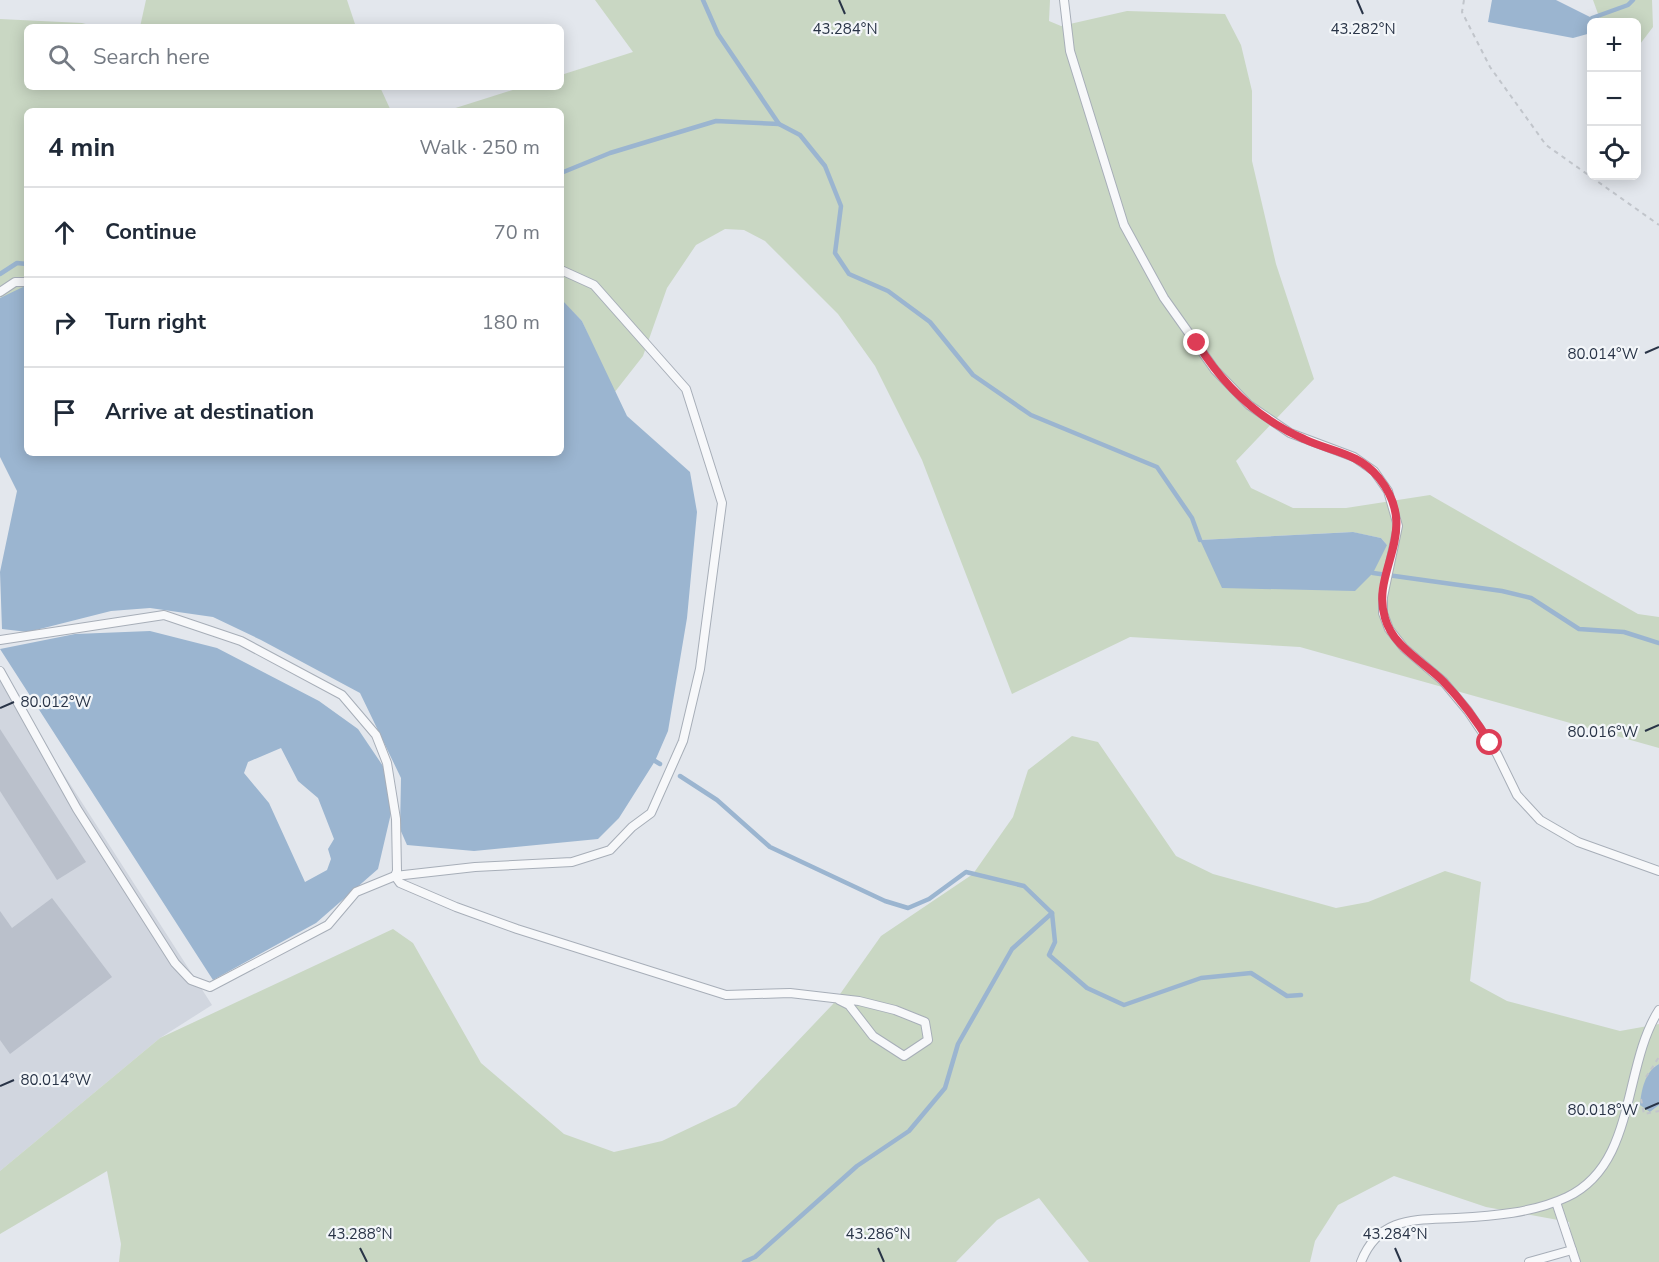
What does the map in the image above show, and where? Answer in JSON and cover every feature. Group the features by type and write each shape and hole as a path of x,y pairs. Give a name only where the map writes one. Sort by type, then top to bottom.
{"lane":[{"path":"1064,0 1070,51 1124,225 1164,298 1215,370 1249,405 1297,436 1354,457 1374,471 1388,491 1398,526 1383,601 1384,617 1392,633 1404,648 1443,681 1468,711 1497,754 1517,795 1539,820 1578,842 1659,871"},
{"path":"0,671 77,809 175,963 191,980 210,987 328,925 356,892 395,876 475,867 572,862 610,850 632,827 651,813 683,741 700,669 722,503 686,389 594,285 564,271"},
{"path":"0,292 15,282 24,282"},
{"path":"0,640 164,615 241,641 342,695 376,735 387,763 396,819 398,871 395,876"},
{"path":"395,876 400,883 456,907 726,995 790,993 859,1001 895,1010 925,1022 928,1040 904,1056 873,1036 849,1005 839,1000"},
{"path":"1361,1262 1372,1242 1405,1221 1539,1209 1570,1196 1603,1165 1622,1127 1640,1047 1649,1025 1659,1010"},
{"path":"1556,1202 1576,1262"},
{"path":"1529,1262 1572,1250"}],"path":[{"path":"1464,0 1462,12 1490,68 1546,145 1659,225"},
{"path":"1644,1081 1659,1057"},
{"path":"1641,1097 1644,1114 1659,1111"}],"shaded area":[{"path":"0,675 212,1005 160,1038 0,1171"}],"green space":[{"path":"146,0 347,0 355,24 141,24"},
{"path":"595,0 1050,0 1049,21 1061,26 1127,11 1225,14 1241,45 1252,91 1252,161 1276,264 1314,379 1236,461 1251,488 1293,508 1346,508 1430,495 1638,614 1659,617 1659,748 1300,647 1130,637 1012,694 922,460 875,366 838,314 765,241 744,230 725,229 696,245 667,288 643,356 614,393 582,321 564,303 564,108 456,108 512,90 564,90 564,74 633,52","holes":["1352,532 1381,538 1387,545 1200,540"]},
{"path":"1593,0 1652,0 1653,27 1641,43 1641,18 1600,18"},
{"path":"0,19 86,24 24,24 24,90 381,90 390,108 24,108 24,289 0,298"},
{"path":"1072,736 1098,742 1176,856 1213,874 1336,908 1368,902 1445,871 1481,882 1470,981 1507,1001 1620,1031 1659,1024 1659,1064 1654,1067 1650,1112 1659,1105 1659,1262 1575,1262 1569,1222 1486,1207 1394,1176 1338,1205 1315,1241 1310,1262 1089,1262 1039,1198 997,1220 956,1262 119,1262 121,1244 107,1171 0,1234 0,1171 160,1038 393,929 413,943 481,1063 564,1134 614,1152 662,1141 736,1106 833,1004 881,936 973,874 1013,817 1028,770"}],"water":[{"path":"1492,0 1556,0 1592,18 1587,18 1587,34 1573,38 1488,22"},
{"path":"24,287 24,456 564,456 564,302 582,321 627,416 690,472 697,512 687,618 668,731 655,761 619,818 598,839 474,851 407,845 400,829 401,778 360,693 261,640 213,617 150,608 111,611 28,632 2,629 0,572 17,491 0,457 0,298"},
{"path":"1353,532 1381,538 1387,545 1373,573 1355,591 1222,588 1200,540"},
{"path":"150,631 217,648 319,701 358,729 387,772 392,809 378,869 316,923 213,980 0,649 75,634","holes":["281,748 298,781 318,798 334,839 328,849 331,859 327,870 305,882 269,803 244,773 248,762"]},
{"path":"1659,1064 1659,1105 1650,1112 1640,1105 1641,1094 1650,1071"}],"building":[{"path":"0,729 86,862 57,880 0,791"},
{"path":"52,898 112,977 10,1054 0,1040 0,911 12,928"}],"waterway":[{"path":"703,0 718,34 779,124"},
{"path":"1592,18 1628,5 1633,0"},
{"path":"564,172 610,153 716,121 779,124 800,135 825,166 841,206 835,253 849,274 888,291 930,322 973,375 1031,415 1157,467 1192,518 1200,540"},
{"path":"0,274 17,263 24,264"},
{"path":"1373,573 1502,591 1531,598 1579,629 1624,632 1659,643"},
{"path":"655,761 660,764"},
{"path":"680,776 717,800 770,847 885,901 908,908 929,899 966,872 1024,886 1052,913 1055,942 1049,955 1087,988 1124,1005 1201,978 1251,973 1287,996 1301,995"},
{"path":"744,1262 755,1257 857,1166 909,1131 945,1088 958,1044 1012,949 1052,913"}],"route":[{"path":"1197,343 1226,382 1262,415 1304,440 1343,451 1365,463 1374,471 1393,502 1398,526 1383,597 1383,613 1387,625 1404,648 1424,663 1452,691 1490,743"}]}
